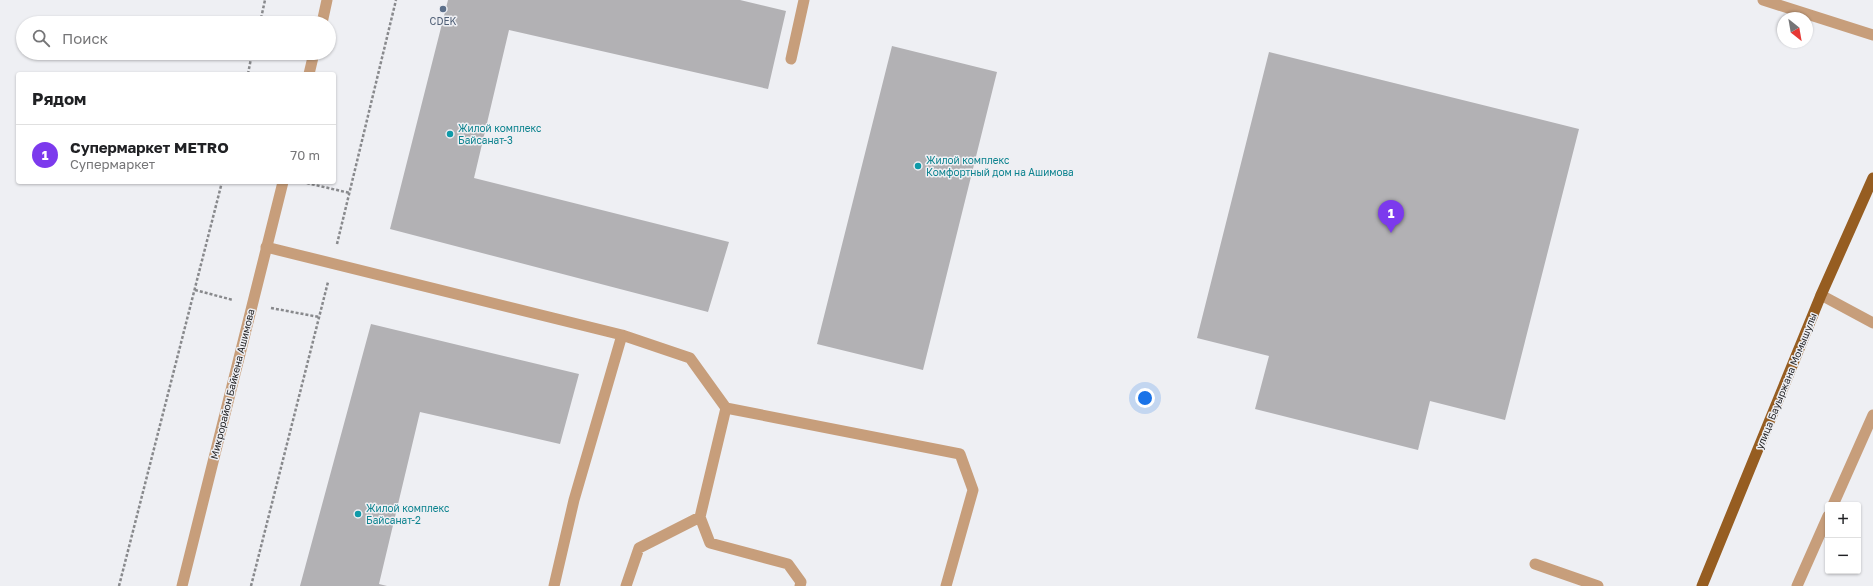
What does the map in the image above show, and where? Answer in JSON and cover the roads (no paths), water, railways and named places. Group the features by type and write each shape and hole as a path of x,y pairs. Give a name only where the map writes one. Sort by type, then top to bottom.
{"main road":[{"name":"улица Бауыржана Момышулы","path":"1702,586 1821,295 1873,178"}],"street":[{"path":"324,16 327,0"},
{"path":"791,59 804,0"},
{"path":"1763,0 1873,36"},
{"path":"309,72 312,60"},
{"name":"Микрорайон Байкена Ашимова","path":"182,586 282,184"},
{"path":"266,247 622,336 690,358 726,408 960,454 973,490 946,586"},
{"path":"1821,295 1873,323"},
{"path":"554,586 574,500 622,336"},
{"path":"726,408 700,516 710,543 788,564 801,582 800,586"},
{"path":"1834,502 1873,415"},
{"path":"626,586 639,548 700,516"},
{"path":"1798,586 1825,523"},
{"path":"1535,564 1598,586"}],"place":[{"name":"CDEK","path":"443,9"},
{"name":"Жилой комплекс Байсанат-3","path":"450,134"},
{"name":"Жилой комплекс Комфортный дом на Ашимова","path":"918,166"},
{"name":"Супермаркет METRO","path":"1391,233"},
{"name":"Жилой комплекс Байсанат-2","path":"358,514"}]}
